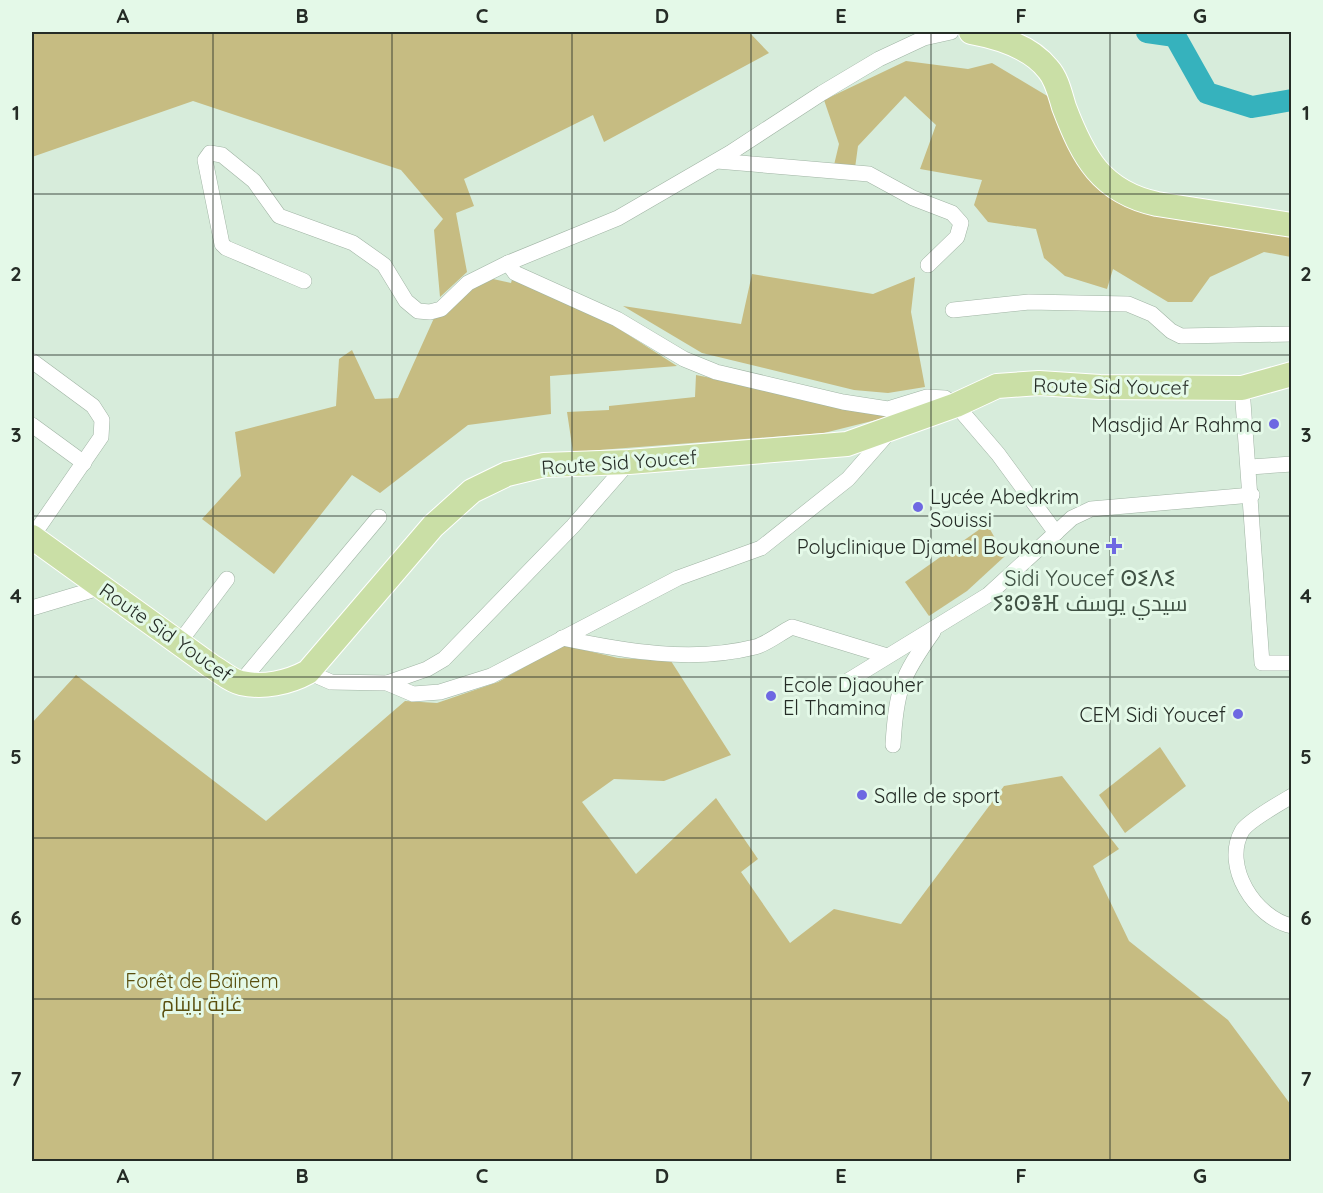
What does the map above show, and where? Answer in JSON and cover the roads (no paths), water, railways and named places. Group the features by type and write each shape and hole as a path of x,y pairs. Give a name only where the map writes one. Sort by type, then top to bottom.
{"main road":[{"path":"971,32 1014,39 1049,69 1078,144 1090,164 1122,192 1140,201 1292,225"},
{"name":"Route Sid Youcef","path":"32,537 179,643 240,683 270,684 293,680 308,672 433,526 472,492 507,474 544,465 629,462 847,444 956,405 997,386 1039,383 1100,387 1242,388 1292,374"}],"street":[{"path":"304,281 226,248 222,244 205,160 210,153 222,155 254,181 279,216 352,243 384,265 406,301 418,311 441,309 468,283 508,263 618,218 717,161 879,59 927,35 951,32"},
{"path":"717,161 869,174 913,198 952,213 961,223 957,237 927,265"},
{"path":"508,263 515,273 617,319 684,359 716,372 843,402 888,409 927,397 945,398 956,405 998,454 1056,533"},
{"path":"953,310 1029,302 1128,304 1152,314 1171,331 1181,336 1292,334"},
{"path":"32,361 93,406 102,420 101,437 32,537"},
{"path":"1242,388 1250,467 1262,663 1292,663"},
{"path":"32,426 84,463"},
{"path":"387,683 413,694 440,692 491,676 678,578 761,548 848,479 891,430"},
{"path":"308,672 331,682 387,683 427,669 444,659 573,526 629,462"},
{"path":"1250,467 1292,464"},
{"path":"846,682 988,595 1072,518 1092,508 1252,495"},
{"path":"240,683 379,517"},
{"path":"179,643 227,579"},
{"path":"32,608 102,587"},
{"path":"893,745 896,704 906,668 938,625"},
{"path":"562,638 611,648 694,655 757,646 792,627 887,656"},
{"path":"1292,796 1243,830 1237,849 1238,870 1249,896 1266,914 1292,926"}],"waterway":[{"path":"1147,32 1175,36 1207,93 1252,107 1292,100"}],"place":[{"name":"Masdjid Ar Rahma","path":"1274,424"},
{"name":"Lycée Abedkrim Souissi","path":"918,507"},
{"name":"Polyclinique Djamel Boukanoune","path":"1114,546"},
{"name":"Ecole Djaouher El Thamina","path":"771,696"},
{"name":"CEM Sidi Youcef","path":"1238,714"},
{"name":"Salle de sport","path":"862,795"}],"district":[{"name":"Sidi Youcef ⵙⵉⴷⵉ ⵢⵓⵙⴻⴼ سيدي يوسف","path":"1090,590"}],"park label":[{"name":"Forêt de Baïnem غابة باينام","path":"202,992"}]}
